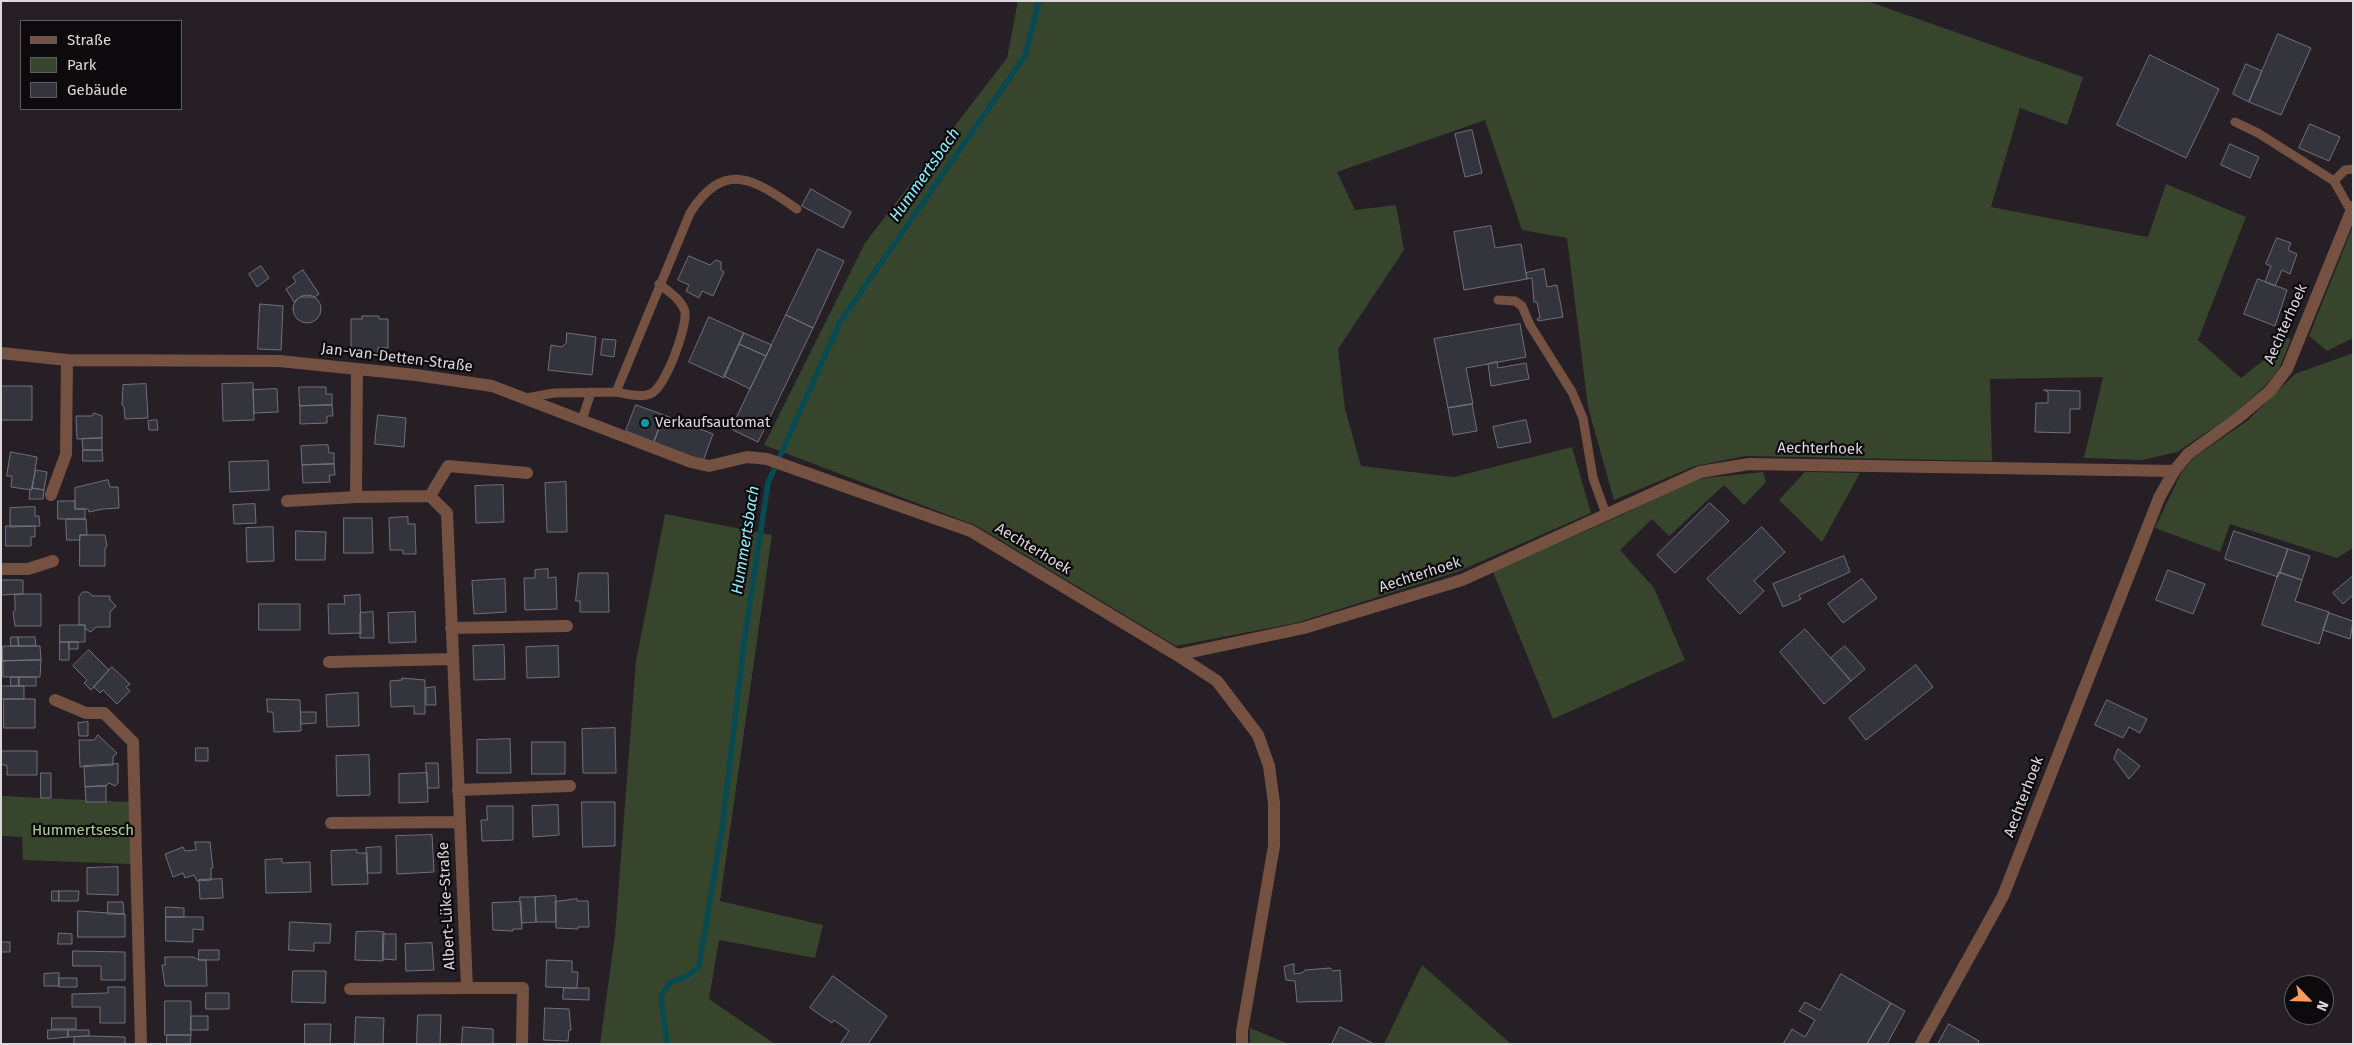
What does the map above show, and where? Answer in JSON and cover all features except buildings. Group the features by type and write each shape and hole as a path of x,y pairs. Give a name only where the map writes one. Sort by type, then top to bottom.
{"street":[{"name":"Aechterhoek","path":"1921,1044 2002,896 2159,498 2174,471 2188,454 2238,418 2270,391 2287,370 2352,209"},
{"name":"Jan-van-Detten-Straße","path":"1,353 67,360 279,362 357,369 492,386 691,462 709,466"},
{"path":"51,494 66,454 67,360"},
{"path":"356,498 357,369"},
{"name":"Aechterhoek","path":"709,466 747,457 767,459 972,531 1177,656 1304,628 1462,580 1700,472 1749,464 2174,471"},
{"path":"287,500 430,496 448,466 526,472"},
{"name":"Albert-Lüke-Straße","path":"430,496 447,513 467,988"},
{"path":"1,569 28,569 53,561"},
{"path":"451,628 567,626"},
{"path":"1177,656 1217,681 1258,735 1269,766 1274,803 1274,846 1242,1030 1242,1044"},
{"path":"329,662 452,659"},
{"path":"55,700 86,713 104,713 133,742 141,1044"},
{"path":"458,790 570,786"},
{"name":"Albert-Lüke-Straße","path":"331,823 459,822"},
{"name":"Albert-Lüke-Straße","path":"350,989 523,988 522,1044"}],"lane":[{"path":"2235,122 2258,133 2334,180 2352,209"},
{"path":"2334,180 2345,170 2353,169"},
{"path":"616,392 659,284 690,213 700,197 716,183 736,179 757,185 797,209"},
{"path":"526,398 554,393 591,392 616,392 640,396 652,394 661,387 685,327 684,310 677,298 659,284"},
{"path":"1498,300 1515,301 1522,306 1530,325 1572,392 1583,418 1593,478 1606,514"},
{"path":"582,420 591,392"}],"green space":[{"path":"1018,1 1867,1 2083,77 2067,125 2020,108 1991,207 2148,237 2166,184 2246,217 2198,340 2241,378 2273,353 2278,335 2291,339 2279,369 2265,386 2234,414 2177,452 2142,460 2084,458 2103,377 1990,379 1992,461 1745,456 1695,466 1614,500 1588,407 1567,238 1522,230 1485,120 1337,172 1355,210 1396,205 1404,250 1338,349 1345,409 1361,466 1454,477 1572,447 1591,513 1457,572 1296,623 1176,646 977,526 764,445 865,243 1007,58"},
{"path":"2353,226 2353,338 2327,351 2309,336"},
{"path":"2353,353 2353,548 2337,558 2230,524 2220,552 2155,528 2181,473 2193,458 2247,421 2295,374"},
{"path":"1763,472 1766,482 1744,505 1724,485 1669,536 1652,519 1620,550 1654,588 1685,660 1553,719 1493,572 1622,515 1694,479"},
{"path":"1805,472 1860,473 1822,542 1779,500"},
{"path":"665,514 772,535 720,901 823,925 815,958 719,940 709,999 775,1044 600,1044 615,935 636,661"},
{"name":"Hummertsesch","path":"1,796 129,802 131,864 23,860 22,837 1,836"},
{"path":"1422,965 1511,1044 1384,1044"},
{"path":"1250,1028 1289,1044 1250,1044"}],"waterway":[{"name":"Hummertsbach","path":"667,1044 661,997 669,983 689,975 699,966 722,828 745,635 768,483 840,322 1025,56 1039,1"}],"place":[{"name":"Verkaufsautomat","path":"645,423"}]}
